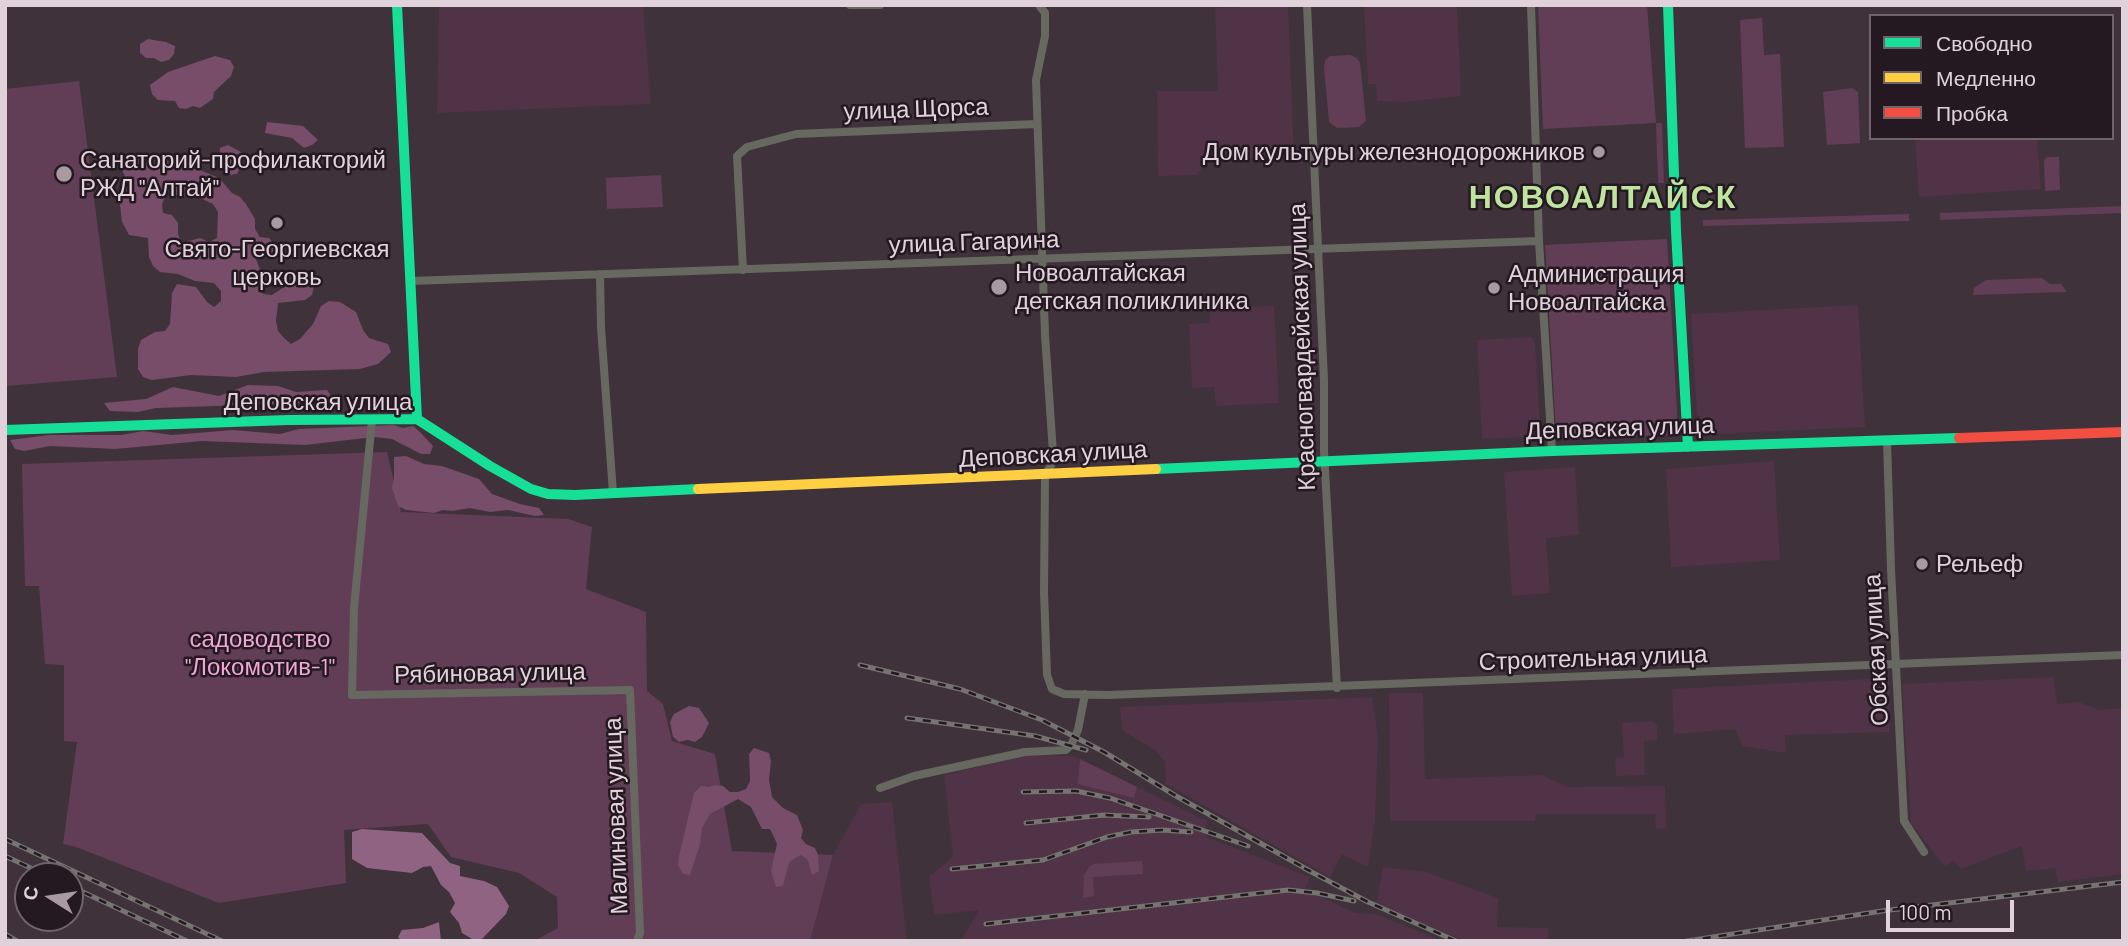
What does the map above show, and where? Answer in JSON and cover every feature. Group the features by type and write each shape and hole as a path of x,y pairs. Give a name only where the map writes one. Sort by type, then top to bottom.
{"street":[{"path":"397,5 416,419"},
{"path":"850,5 880,5"},
{"path":"1039,5 1045,13 1045,36 1036,80 1042,259 1053,453 1051,465 1045,475"},
{"name":"Красногвардейская улица","path":"1307,5 1324,380 1324,451 1337,688"},
{"path":"1531,5 1539,241 1552,451"},
{"path":"1668,5 1676,231 1688,447"},
{"name":"улица Щорса","path":"743,270 737,156 747,146 796,134 1037,124"},
{"name":"улица Гагарина","path":"410,281 1539,241"},
{"path":"600,274 601,327 613,493"},
{"name":"Деповская улица","path":"5,430 260,421 416,419 490,466 538,492 566,495 1552,451 2123,432"},
{"name":"Рябиновая улица","path":"372,420 354,608 352,695 630,690"},
{"name":"Обская улица","path":"1887,441 1904,821 1924,852"},
{"name":"Строительная улица","path":"1045,475 1044,592 1047,675 1052,689 1064,694 1337,688 2123,656"},
{"name":"Малиновая улица","path":"630,690 640,933 637,941"},
{"path":"880,788 914,776 1025,752 1066,750 1076,736 1085,694"}],"shaded area":[{"path":"439,5 643,5 651,104 437,113"},
{"path":"1288,5 1294,158 1208,160 1197,175 1158,176 1157,91 1218,91 1215,8"},
{"path":"1364,5 1457,5 1461,96 1404,102 1377,101 1376,84 1368,84"},
{"path":"148,39 175,46 174,54 169,60 161,62 146,58 140,53 140,44"},
{"path":"215,56 230,60 234,67 231,76 214,92 213,99 200,108 179,108 175,101 158,100 152,94 150,85 168,72"},
{"path":"267,122 303,126 318,140 304,148 292,138 265,133"},
{"path":"1915,140 2037,140 2041,189 1919,197"},
{"path":"228,145 241,152 243,160 237,174 229,175 219,160 220,148"},
{"path":"132,157 154,164 163,160 173,161 219,178 232,193 240,197 255,219 255,229 260,237 269,238 275,245 272,253 256,259 263,277 260,286 263,294 272,295 298,278 307,279 314,286 312,295 305,300 278,303 278,331 291,344 300,339 313,324 321,306 329,301 340,302 356,312 369,338 388,344 391,352 378,364 360,369 264,372 236,377 191,375 152,380 143,377 138,369 141,340 155,332 165,331 170,324 172,293 177,284 196,287 214,307 221,301 221,291 214,283 160,272 153,266 149,257 148,238 129,235 122,222 120,205 125,177 118,160","holes":["168,192 196,196 213,204 218,212 217,238 209,242 200,238 181,243 178,223 172,215 163,213 162,204"]},
{"path":"1858,305 1865,427 1713,434 1697,414 1691,314"},
{"path":"1274,306 1279,403 1216,406 1214,387 1192,388 1189,324 1210,323 1209,308"},
{"path":"1531,337 1535,343 1540,428 1535,437 1482,439 1477,340"},
{"path":"248,385 278,386 296,392 327,390 332,397 305,403 156,408 138,412 110,411 104,403 146,399 173,387 219,396"},
{"path":"394,425 403,428 413,426 433,446 430,454 421,454 392,439 374,437 305,445 202,441 115,449 50,446 24,451 15,449 10,440 49,435 122,435 143,431 172,435 233,430 280,434 299,429"},
{"path":"406,456 424,464 442,466 479,479 492,494 539,508 544,515 470,508 434,513 406,510 398,506 392,488 394,457"},
{"path":"1774,461 1780,560 1671,567 1666,469"},
{"path":"1575,467 1579,535 1546,538 1550,593 1512,596 1504,472"},
{"path":"2054,677 2057,704 2079,702 2099,710 2123,708 2123,874 2058,882 2055,868 2026,871 2022,846 1961,869 1953,860 1945,867 1911,823 1902,684"},
{"path":"1889,678 1890,732 1785,735 1786,753 1743,746 1735,729 1674,734 1672,689"},
{"path":"1389,693 1423,693 1425,779 1542,775 1567,787 1665,786 1666,828 1656,829 1655,814 1536,814 1535,821 1390,821"},
{"path":"1372,697 1378,737 1375,820 1368,867 1342,854 1330,877 1166,784 1165,762 1156,751 1122,730 1120,707"},
{"path":"689,706 699,708 709,723 702,737 695,742 679,742 673,737 670,722 674,714"},
{"path":"1652,721 1657,725 1657,740 1644,741 1645,775 1616,776 1615,758 1624,757 1622,723"},
{"path":"754,748 769,753 772,797 783,808 797,815 803,830 801,838 815,848 818,855 819,871 812,875 808,860 801,855 789,863 783,886 776,887 771,871 777,844 774,837 770,829 762,829 751,807 738,799 710,814 702,828 690,875 683,874 678,865 679,856 694,793 701,786 723,786 730,792 746,789 750,781 749,754"},
{"path":"1030,755 1072,756 1080,759 1207,821 1206,837 1310,877 1305,889 1355,913 1376,914 1442,941 961,941 979,910 934,915 929,877 953,857 944,775"},
{"path":"892,802 907,941 810,941 833,855 861,804"},
{"path":"362,829 422,833 450,863 460,866 460,876 497,887 509,906 506,914 482,939 472,939 462,933 459,923 450,912 455,903 431,866 412,873 367,868 352,859 352,832"},
{"path":"1383,867 1426,872 1498,898 1497,927 1548,928 1548,940 1559,941 1467,941 1443,932 1376,903"},
{"path":"439,922 441,941 401,941 398,937 402,930 423,928"}],"green space":[{"path":"1538,5 1647,5 1656,123 1543,129"},
{"path":"1762,18 1764,55 1780,54 1784,147 1745,148 1740,20"},
{"path":"1350,55 1360,63 1366,121 1359,127 1337,128 1329,122 1325,60 1330,56"},
{"path":"79,81 117,377 5,386 5,89"},
{"path":"1852,88 1858,92 1860,143 1827,145 1823,92"},
{"path":"1656,123 1662,123 1664,183 1658,183"},
{"path":"2047,157 2059,157 2060,190 2045,191 2044,160"},
{"path":"661,175 663,207 607,209 606,178"},
{"path":"2123,206 2123,213 1940,220 1940,213"},
{"path":"1909,214 1909,221 1703,226 1703,220"},
{"path":"1667,239 1678,428 1671,435 1562,439 1556,432 1545,245"},
{"path":"2042,278 2050,284 2061,284 2067,292 1973,295 1974,288 1986,280"},
{"name":"садоводство \"Локомотив-1\"","path":"387,452 401,512 568,519 592,527 586,589 646,612 647,691 663,704 672,741 715,754 732,851 833,855 810,941 534,941 558,928 557,897 519,873 451,857 428,824 344,830 346,883 219,903 63,844 77,742 64,741 64,665 45,664 39,586 25,586 22,464"},
{"path":"1080,759 1137,787 1134,798 1078,784"},
{"path":"1142,861 1143,874 1093,877 1094,896 1083,898 1084,875 1090,866"}],"railway":[{"path":"860,665 960,689 1042,720 1104,752 1310,871"},
{"path":"907,718 1035,736 1086,750"},
{"path":"1023,792 1076,791 1110,798 1248,846"},
{"path":"1026,823 1104,815 1149,817"},
{"path":"952,869 1043,860 1107,837 1131,832 1191,832"},
{"path":"5,839 222,941"},
{"path":"5,856 18,862"},
{"path":"1304,868 1368,902 1456,941"},
{"path":"1687,941 1882,911 2123,882"},
{"path":"986,924 1288,890 1354,901"},
{"path":"84,893 187,941"},
{"path":"5,934 17,941"}],"traffic: fast":[{"path":"397,5 417,419"},
{"path":"1668,5 1676,231 1688,447"},
{"path":"5,430 288,420 417,419 490,466 531,489 548,494 698,489"},
{"path":"1156,469 1552,451 1959,438"}],"traffic: slow":[{"path":"698,489 1156,469"}],"traffic: jam":[{"path":"1959,438 2123,432"}],"place":[{"name":"Дом культуры железнодорожников","path":"1599,152"},
{"name":"Санаторий-профилакторий РЖД \"Алтай\"","path":"64,174"},
{"name":"Свято-Георгиевская церковь","path":"277,223"},
{"name":"Новоалтайская детская поликлиника","path":"999,287"},
{"name":"Администрация Новоалтайска","path":"1494,288"},
{"name":"Рельеф","path":"1922,564"}],"district":[{"name":"НОВОАЛТАЙСК","path":"1603,197"}]}
